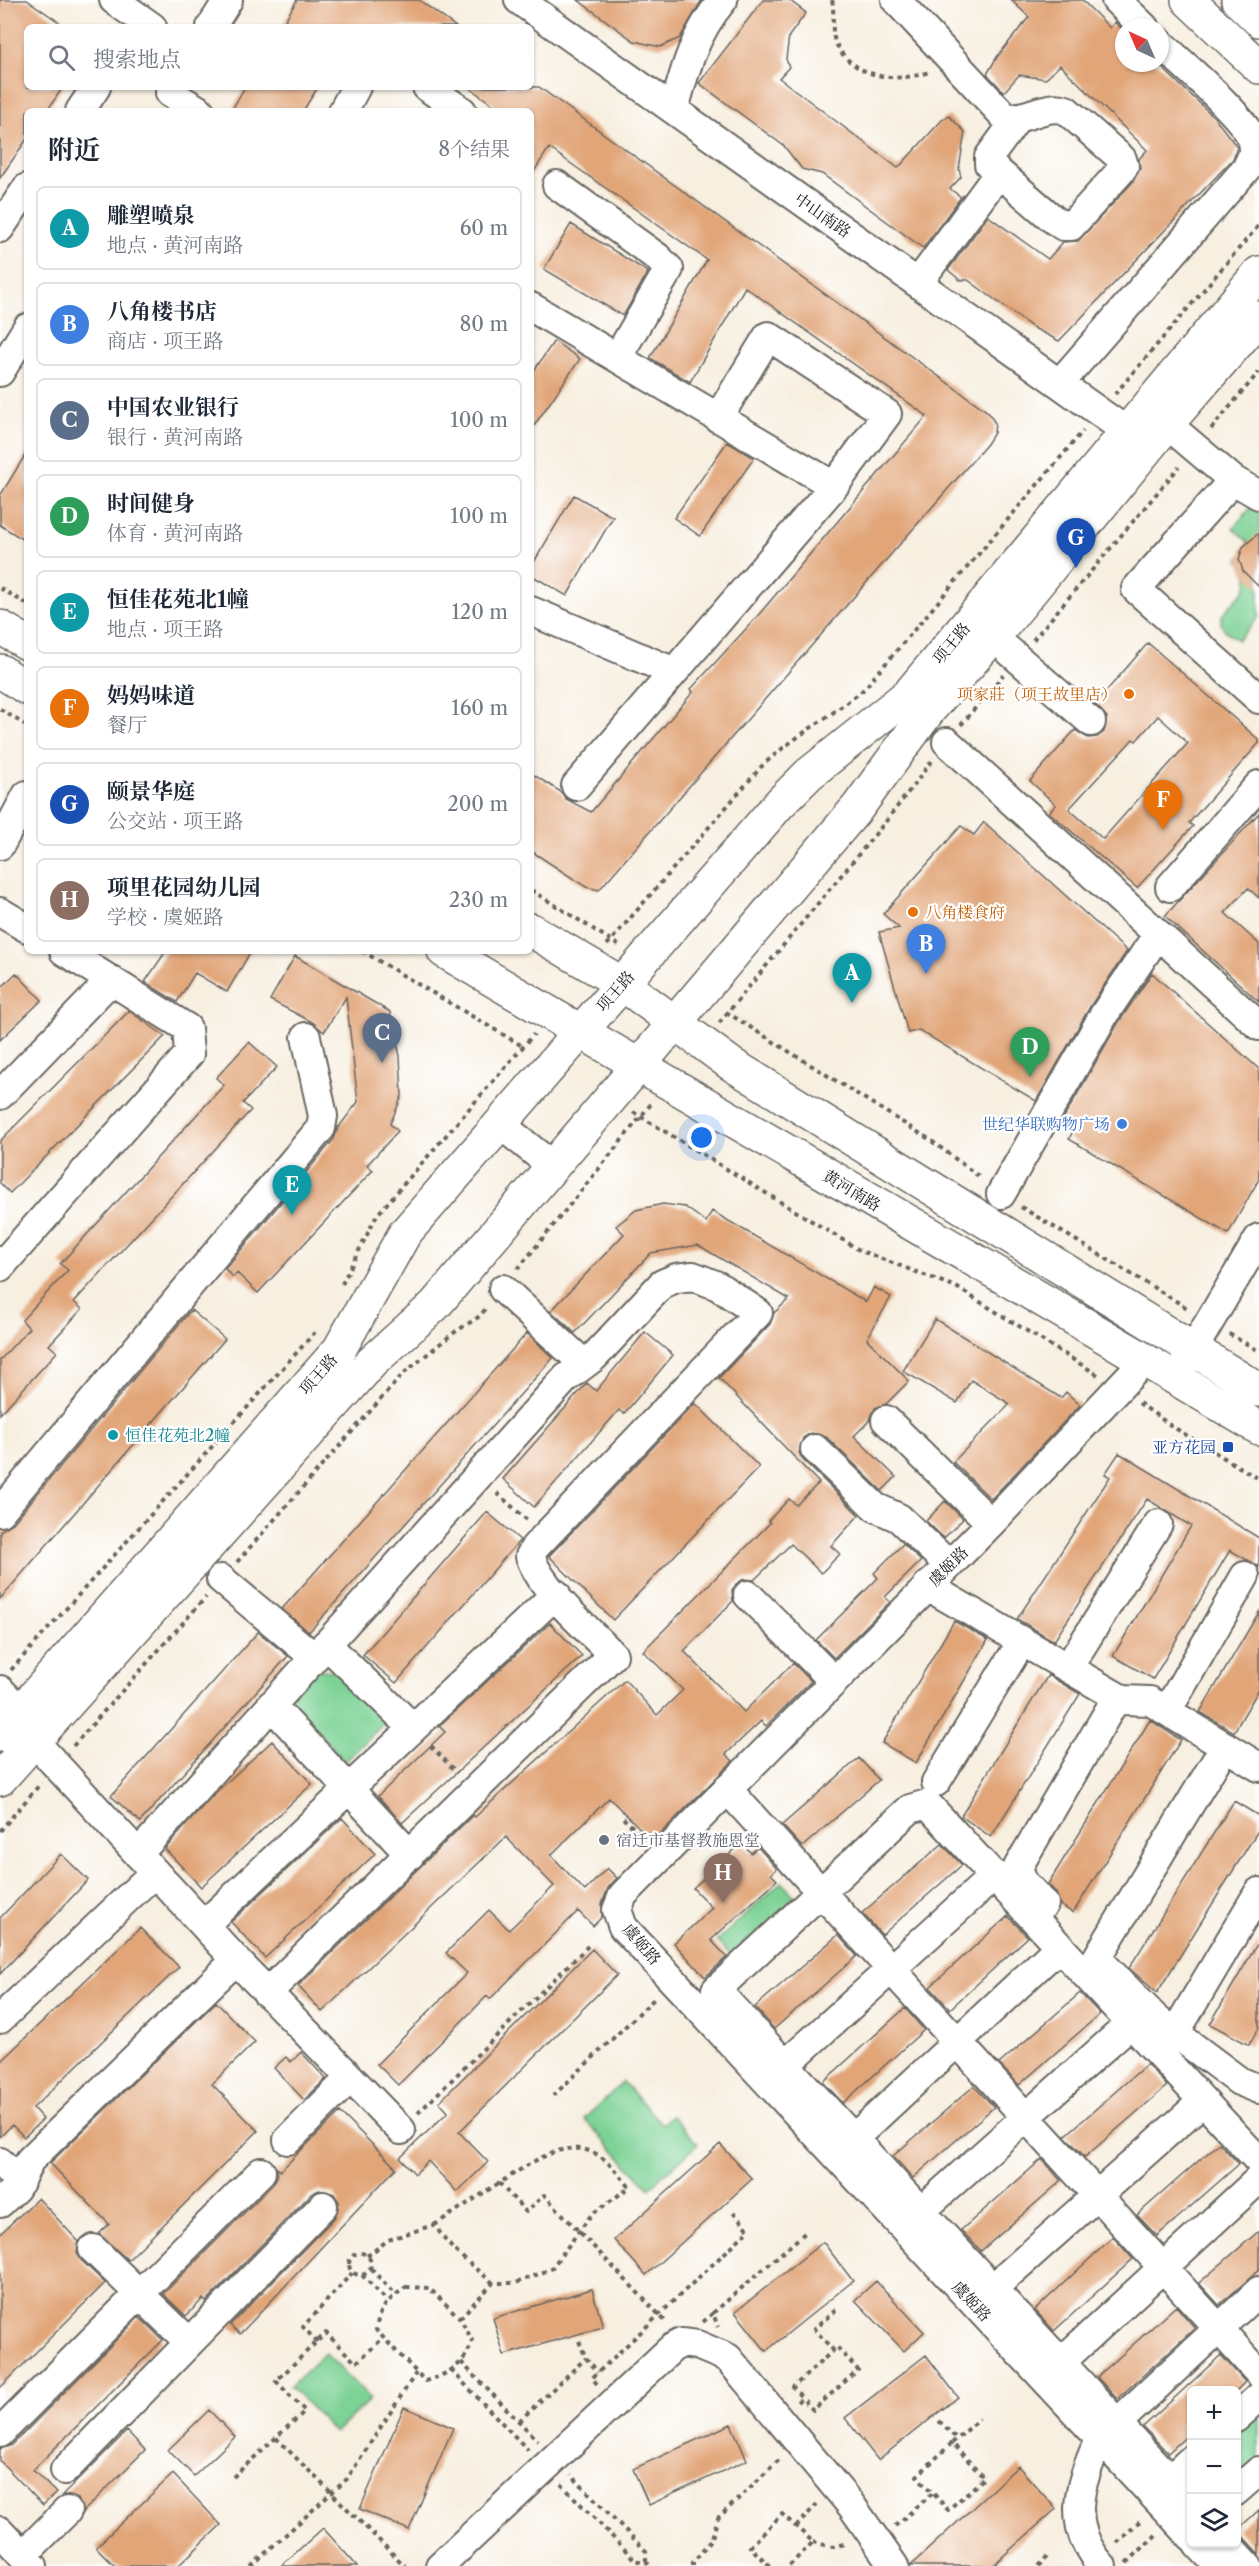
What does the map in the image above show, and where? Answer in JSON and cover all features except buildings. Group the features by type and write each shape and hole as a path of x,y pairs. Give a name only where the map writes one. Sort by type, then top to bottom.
{"main road":[{"path":"1188,0 1259,67"},
{"path":"1238,0 1259,20"},
{"name":"项王路","path":"3,1770 24,1718 339,1350 405,1233 580,1031 802,781 909,694 1259,273"},
{"name":"项王路","path":"0,1735 24,1718 372,1362 435,1305 638,1064 675,1024 713,1004 929,711 993,637 1167,424 1259,318"},
{"path":"0,627 24,641"},
{"path":"0,671 24,686"},
{"path":"534,931 632,972 675,1024 730,1065 1259,1390"},
{"name":"黄河南路","path":"449,954 1146,1359 1259,1428"}],"street":[{"path":"114,0 147,18"},
{"path":"213,24 228,0"},
{"name":"中山南路","path":"519,0 1126,431"},
{"path":"674,110 689,55 700,30 723,0"},
{"path":"1116,0 1135,18"},
{"path":"901,2 996,110 1006,118 1017,119 1057,106 1066,110 1122,159 1124,166 1071,226 1063,226 1053,219 989,164 989,157 1017,119"},
{"path":"1060,383 1246,169 1257,145 1244,124 1169,52"},
{"path":"82,108 94,90"},
{"path":"345,108 354,90"},
{"path":"431,90 458,108"},
{"path":"168,97 193,108"},
{"path":"918,283 998,174"},
{"path":"557,184 657,257 669,269 617,358"},
{"path":"0,228 24,194"},
{"path":"534,309 834,486"},
{"path":"0,372 24,333"},
{"path":"576,786 834,486 887,414 768,336 718,418"},
{"path":"1167,424 1233,480 1259,495"},
{"path":"1233,480 1136,589 1259,699"},
{"path":"534,611 674,672"},
{"path":"993,637 1091,722"},
{"path":"946,742 1259,1026"},
{"path":"1170,887 1259,785"},
{"path":"0,846 24,801"},
{"path":"0,912 24,926"},
{"path":"1001,1194 1105,1013 1158,934"},
{"path":"0,1267 189,1054 187,1028 69,954"},
{"path":"0,1095 111,980"},
{"path":"0,1512 321,1128 323,1116 306,1037"},
{"path":"500,1124 552,1166"},
{"path":"1176,1378 1259,1238"},
{"path":"0,2019 146,1863 271,1705 478,1475 566,1378 584,1364 662,1284 676,1278 693,1276 718,1286 758,1313 545,1537 530,1556 534,1569 613,1656 267,1993"},
{"path":"502,1289 584,1364"},
{"name":"虞姬路","path":"1146,1359 991,1523 623,1895 617,1910 623,1927 1109,2431 1173,2506"},
{"path":"886,1420 991,1523"},
{"path":"815,1449 875,1507 904,1522 948,1565"},
{"path":"1068,1668 1158,1524"},
{"path":"1167,1711 1245,1576"},
{"path":"221,1579 320,1651 413,1728"},
{"path":"927,1586 1117,1697 1123,1700 1150,1701 1259,1767"},
{"path":"204,1925 556,1594"},
{"path":"748,1595 834,1681"},
{"path":"936,1782 1022,1641"},
{"path":"1117,1697 1018,1867 1023,1882 1156,2019 1239,2080 1259,2089"},
{"path":"271,1705 410,1855"},
{"path":"24,1718 56,1765 267,1993 401,2130"},
{"path":"1097,1958 1225,1746"},
{"path":"727,1789 1259,2373"},
{"path":"1109,2431 1061,2362 716,1990 910,1809 927,1804 1259,2161"},
{"path":"785,2065 995,1875"},
{"path":"1175,2033 1259,1892"},
{"path":"854,2138 1060,1946"},
{"path":"0,2203 20,2182 30,2160 236,1960"},
{"path":"921,2211 1131,2023"},
{"path":"288,2140 350,2079"},
{"path":"992,2289 1203,2101"},
{"path":"0,2162 20,2182"},
{"path":"0,2433 261,2172"},
{"path":"1061,2362 1259,2179"},
{"path":"65,2469 323,2206"},
{"path":"93,2249 189,2342"},
{"path":"1104,2565 1087,2545 1078,2518 1083,2474 1109,2431 1259,2290"},
{"path":"440,2566 672,2348 681,2343 697,2345 728,2358 851,2505 894,2566"},
{"path":"1241,2413 1259,2397"},
{"path":"1173,2506 1187,2469"},
{"path":"1241,2487 1259,2471"},
{"path":"0,2531 28,2560 67,2511"},
{"path":"1202,2548 1219,2566"},
{"path":"1232,2548 1248,2566"}],"path":[{"path":"832,0 834,39 843,53 860,70 875,75 903,77 956,64"},
{"path":"702,1044 713,1004 887,820 946,742 1259,372"},
{"path":"0,588 24,602"},
{"path":"0,709 24,724"},
{"path":"534,892 632,972"},
{"path":"367,954 552,1064"},
{"path":"713,1004 929,1138 1001,1194 1259,1351"},
{"path":"0,1831 403,1374 452,1334 480,1316 640,1116 670,1082"},
{"path":"609,1098 861,1251 956,1287 1119,1388 1173,1428 1259,1479"},
{"path":"478,1475 545,1537"},
{"path":"413,1728 475,1791"},
{"path":"401,2130 588,1946"},
{"path":"553,2096 674,1980"},
{"path":"367,2256 388,2240 436,2224 552,2152 579,2148 601,2157 630,2187 592,2214 551,2269 516,2283 493,2283 438,2233 436,2224"},
{"path":"499,2183 526,2212 544,2195 675,2331 681,2343"},
{"path":"615,2402 592,2378 749,2230 731,2209"},
{"path":"713,2313 807,2231"},
{"path":"352,2273 349,2266 353,2256 360,2253 367,2256 371,2261 371,2269 396,2295"},
{"path":"362,2276 371,2269"},
{"path":"352,2273 362,2276 387,2301"},
{"path":"317,2342 303,2327 352,2273"},
{"path":"460,2318 493,2283"},
{"path":"406,2288 429,2288 460,2318 472,2340 470,2350 461,2362 444,2376 425,2381 382,2339 376,2330 378,2313 387,2301 396,2295 406,2288"},
{"path":"834,2351 814,2329 837,2309"},
{"path":"233,2477 305,2411 276,2381 326,2333 356,2363 382,2339"},
{"path":"579,2341 586,2358 598,2372"},
{"path":"837,2347 858,2370 813,2410 802,2398 793,2387 837,2347"},
{"path":"518,2421 586,2358"},
{"path":"251,2566 347,2479 416,2373"},
{"path":"779,2418 802,2398"},
{"path":"952,2443 984,2478 948,2510 917,2475 952,2443 980,2419"},
{"path":"939,2421 957,2439"},
{"path":"276,2438 405,2566"},
{"path":"693,2566 693,2562 711,2541 718,2518 798,2441"},
{"path":"770,2566 750,2547 782,2514 813,2542 833,2547 873,2538 933,2493"},
{"path":"796,2527 817,2504"},
{"path":"1104,2565 1173,2506"},
{"path":"1104,2565 1173,2506"},
{"path":"789,2566 813,2542"},
{"path":"1038,2566 1047,2558"},
{"path":"646,2561 650,2566"}],"green space":[{"path":"1256,502 1259,505 1259,617 1238,640 1221,624 1226,610 1240,596 1248,580 1239,559 1248,542 1233,528"},
{"path":"313,1669 343,1672 389,1718 345,1762 287,1698"},
{"path":"781,1882 800,1902 736,1961 717,1941"},
{"path":"623,2082 662,2124 672,2116 698,2144 649,2188 584,2119"},
{"path":"325,2353 370,2399 335,2433 290,2386"},
{"path":"1259,2414 1259,2465 1241,2482 1241,2440 1241,2430"}],"place":[{"name":"颐景华庭","path":"1076,568"},
{"name":"项家莊（项王故里店）","path":"1129,694"},
{"name":"妈妈味道","path":"1163,830"},
{"name":"八角楼食府","path":"913,912"},
{"name":"八角楼书店","path":"926,974"},
{"name":"雕塑喷泉","path":"852,1003"},
{"name":"中国农业银行","path":"382,1063"},
{"name":"时间健身","path":"1030,1077"},
{"name":"世纪华联购物广场","path":"1122,1124"},
{"name":"恒佳花苑北1幢","path":"292,1215"},
{"name":"恒佳花苑北2幢","path":"113,1435"},
{"name":"亚方花园","path":"1228,1447"},
{"name":"宿迁市基督教施恩堂","path":"604,1840"},
{"name":"项里花园幼儿园","path":"723,1903"}]}
